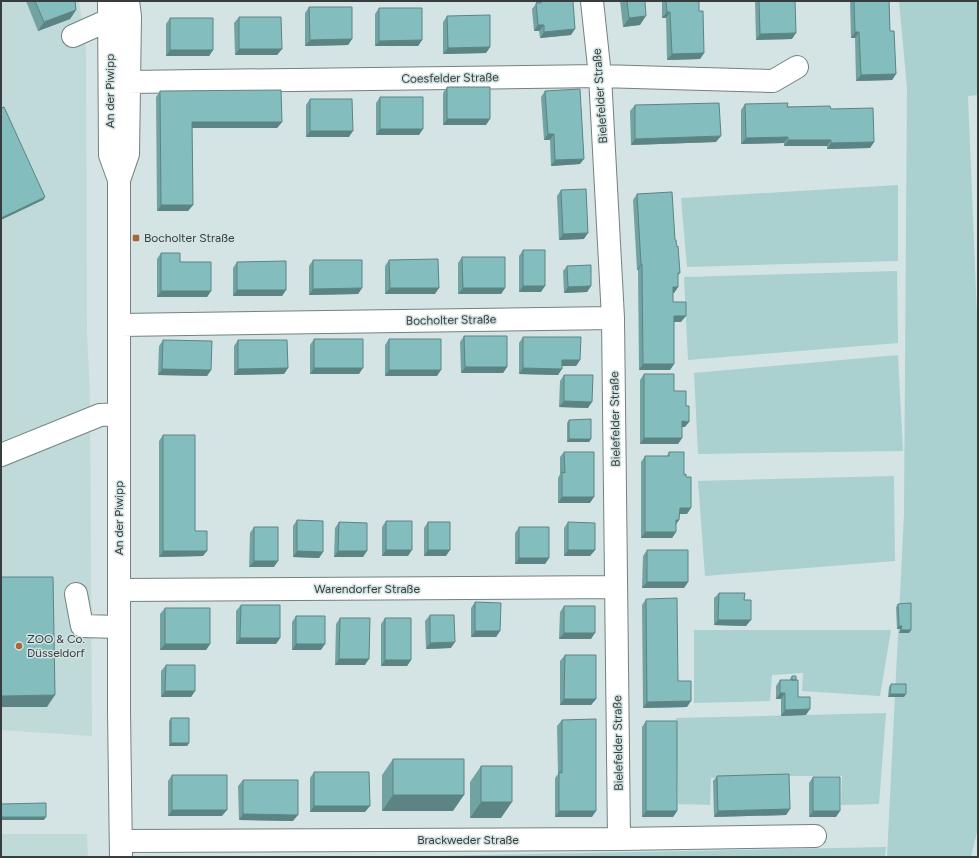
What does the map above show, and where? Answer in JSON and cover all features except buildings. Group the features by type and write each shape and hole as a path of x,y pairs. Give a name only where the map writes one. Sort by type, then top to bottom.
{"street":[{"name":"An der Piwipp","path":"121,849 118,711 120,180 128,154 130,16 128,1"},
{"name":"Bielefelder Straße","path":"592,1 600,76 613,318 619,838"},
{"name":"An der Piwipp","path":"109,11 110,155 120,180"},
{"path":"73,36 102,23 109,11"},
{"name":"Coesfelder Straße","path":"128,82 600,76 773,81 797,67"},
{"path":"110,103 128,82"},
{"name":"Bocholter Straße","path":"120,325 613,318"},
{"path":"1,455 100,415 119,414"},
{"name":"Warendorfer Straße","path":"118,590 616,588"},
{"path":"76,594 82,626 118,627"},
{"name":"Brackweder Straße","path":"121,849 619,838 815,836"}],"shaded area":[{"path":"1,1 79,1 86,49 87,332 90,397 92,736 1,730"},
{"path":"899,1 978,1 978,95 968,96 978,341 977,832 971,857 887,857 904,514 907,88"},
{"path":"898,185 898,261 687,267 681,198"},
{"path":"897,271 898,343 688,360 684,277"},
{"path":"898,355 903,451 698,454 694,373"},
{"path":"894,476 895,561 705,576 698,481"},
{"path":"694,630 891,630 880,696 802,691 803,673 772,675 770,701 694,703"},
{"path":"886,713 879,804 841,805 842,776 791,776 711,778 710,805 678,804 676,718"},
{"path":"1,834 87,834 88,857 1,857"},
{"path":"886,847 885,857 386,857"}],"place":[{"name":"Bocholter Straße","path":"136,238"},
{"name":"ZOO & Co. Düsseldorf","path":"19,646"}]}
